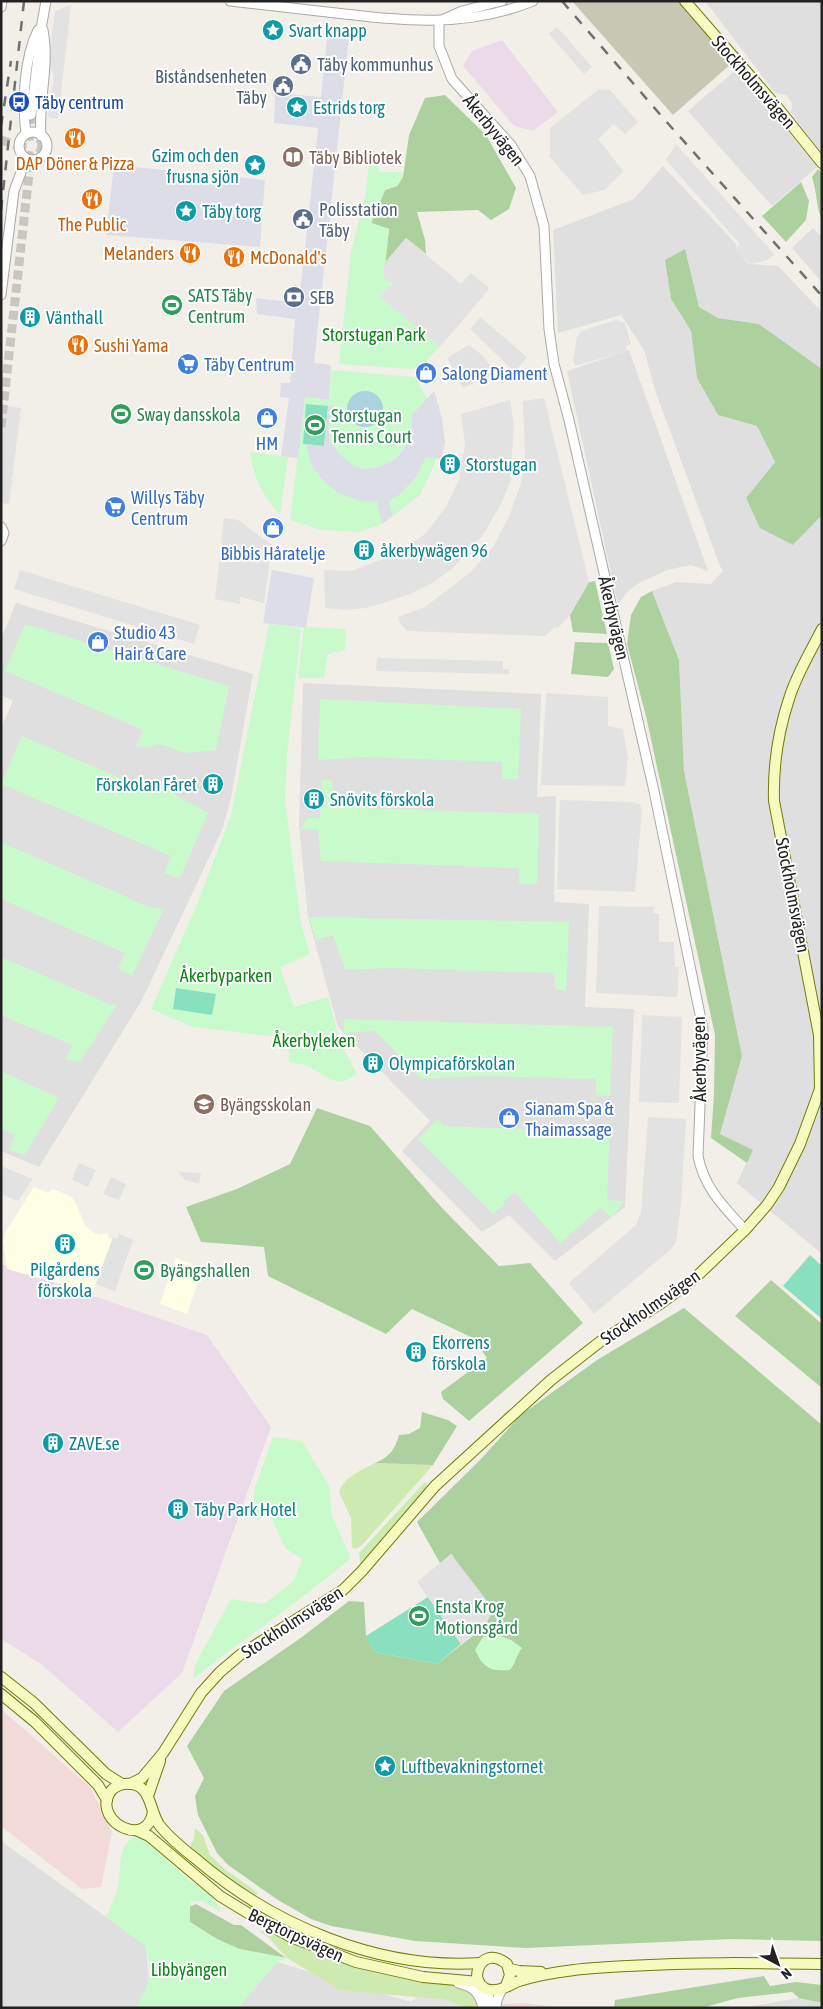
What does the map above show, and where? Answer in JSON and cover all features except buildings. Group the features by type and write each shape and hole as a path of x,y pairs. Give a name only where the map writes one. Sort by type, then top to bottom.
{"main road":[{"name":"Stockholmsvägen","path":"685,1 822,163"},
{"name":"Stockholmsvägen","path":"126,1784 142,1778 163,1753 201,1693 220,1672 240,1655 343,1590 362,1571 434,1486 552,1380 600,1341 660,1304 694,1279 744,1230 767,1205 779,1187 800,1144 820,1089 820,1034 774,801 773,776 776,750 789,697 822,629"},
{"path":"1,1678 34,1703 106,1774 144,1790 153,1811 152,1820 138,1830 122,1828 116,1824 109,1813 108,1794 114,1787 126,1784"},
{"path":"1,1694 34,1722 98,1784 107,1800"},
{"name":"Stockholmsvägen","path":"148,1796 163,1753"},
{"name":"Bergtorpsvägen","path":"153,1811 159,1824 183,1849 210,1872 241,1894 316,1934 402,1960 445,1965 481,1963 496,1958 502,1960 510,1969 559,1972"},
{"name":"Bergtorpsvägen","path":"138,1830 149,1836 220,1896 251,1916 285,1933 356,1962 423,1976 481,1984 492,1991 532,1977 606,1967 674,1963 822,1964"},
{"path":"481,1963 476,1975 481,1984"},
{"path":"504,1987 509,1980 510,1969"}],"street":[{"path":"1,7 2,1"},
{"path":"31,115 46,1"},
{"path":"230,1 380,18 439,22 490,15 530,3"},
{"path":"439,22 462,10 502,1"},
{"name":"Åkerbyvägen","path":"439,22 439,46 452,79 511,145 530,176 544,226 549,329 554,364 569,420 654,791 702,1029 698,1156 701,1171 713,1194 744,1230"},
{"path":"26,134 24,104 31,44 42,23"},
{"path":"42,23 46,46 40,120 42,136 46,144 44,154 37,159 26,159 22,155 19,146 21,139 26,134 35,132 42,136"},
{"path":"1,295 14,191 26,159"},
{"path":"1,527 4,533 1,541"},
{"path":"423,1976 472,1987 482,1999 483,2008"},
{"path":"481,1984 489,1997 489,2008"},
{"path":"496,2008 497,2000 504,1987"}],"shaded area":[{"path":"572,1 679,1 732,63 673,115"},
{"path":"705,1 822,1 822,153 791,113 792,103 786,95 775,93"},
{"path":"71,5 58,119 48,117 54,75 48,66 55,11"},
{"path":"557,27 592,67 584,74 549,34"},
{"path":"328,28 341,30 340,37 349,37 314,363 331,365 329,400 305,397 298,458 296,458 281,456 289,398 280,397 281,383 290,383 295,319 257,314 256,298 299,303 318,128 274,123 275,93 321,97"},
{"path":"502,40 558,112 533,131 514,126 463,66 472,51"},
{"path":"737,69 817,167 772,206 688,111"},
{"path":"599,89 609,89 638,122 625,134 614,124 598,139 623,171 605,190 583,195 550,157 550,128"},
{"path":"676,144 774,254 768,260 750,264 736,249 740,244 666,160"},
{"name":"Täby torg","path":"114,165 265,180 260,247 106,235"},
{"path":"663,166 737,245 736,249 749,264 778,266 822,312 822,369 759,324 718,318 699,307 685,250 671,299 691,331 697,378 718,415 757,426 775,462 746,498 793,545 822,515 822,1254 737,1183 752,1150 720,1134 742,1056 684,771 679,660 652,591 676,582 711,584 723,571 656,393 644,350 621,315 558,333 553,230 634,199"},
{"path":"813,228 822,237 822,282 792,248"},
{"path":"406,238 461,284 471,273 488,287 488,290 440,347 380,297 392,283 384,279 384,264"},
{"path":"480,317 527,357 518,368 513,370 470,329"},
{"path":"616,320 625,323 631,344 626,346 627,351 575,366 573,360 577,337 581,331"},
{"path":"469,345 482,355 496,373 463,388 447,358"},
{"path":"629,350 708,571 691,565 667,570 639,583 626,593 618,605 567,371"},
{"path":"434,391 442,418 445,443 441,459 426,457 416,477 399,495 389,501 392,516 382,524 377,501 364,502 338,493 314,469 306,444 324,446 328,406 334,407 328,425 330,441 340,455 354,466 365,469 380,467 396,459 404,449 412,433 412,415"},
{"path":"544,398 589,582 570,615 558,628 555,627 545,636 407,631 400,623 398,617 425,607 471,572 493,547 510,514 521,483 525,456 523,401"},
{"path":"510,400 514,425 510,482 500,506 483,535 452,569 432,583 410,594 367,608 344,610 325,608 324,570 352,571 396,554 425,534 446,507 459,479 465,444 461,414"},
{"path":"1,405 21,408 9,504 1,503"},
{"path":"224,518 238,520 272,545 264,603 240,597 240,604 215,599"},
{"path":"20,570 200,625 194,644 14,589"},
{"path":"272,570 314,578 306,628 263,623"},
{"path":"16,603 253,674 231,798 222,830 142,1000 39,1167 1,1151 1,728 13,701 1,695 1,639"},
{"path":"377,658 503,661 503,669 509,669 509,674 376,671"},
{"path":"303,683 541,694 537,797 556,796 554,902 589,904 585,1007 634,1009 625,1207 555,1261 509,1215 482,1232 402,1151 430,1121 338,1027 308,917 299,826"},
{"path":"546,693 608,697 608,726 623,729 628,758 625,786 541,785"},
{"path":"560,800 631,802 639,804 642,809 635,892 557,889"},
{"path":"599,906 654,907 653,913 659,914 659,942 674,942 675,967 679,967 677,997 596,993"},
{"path":"642,1015 682,1017 679,1103 639,1102"},
{"path":"648,1117 686,1119 681,1204 676,1242 672,1248 594,1314 569,1283 636,1225 641,1212"},
{"path":"79,1163 96,1170 88,1187 72,1180"},
{"path":"1,1166 33,1179 18,1201 1,1194"},
{"path":"178,1172 201,1173 199,1184 185,1180"},
{"path":"111,1177 126,1184 119,1200 103,1194"},
{"path":"34,1187 48,1193 53,1189 70,1196 75,1201 85,1225 94,1233 101,1235 108,1233 108,1237 113,1239 92,1293 7,1269 3,1241 6,1231"},
{"path":"119,1234 133,1240 115,1291 96,1284 113,1237 117,1239"},
{"path":"176,1258 203,1268 187,1314 160,1304"},
{"path":"1,1264 207,1335 271,1427 182,1673 118,1732 41,1664 1,1639"},
{"path":"451,1554 494,1610 484,1627 461,1644 417,1582"},
{"path":"1,1709 91,1788 112,1832 101,1887 82,1889 1,1826"},
{"path":"1,1841 146,1946 149,1984 144,2008 1,2008"},
{"path":"277,1962 411,2002 406,2008 238,2008"},
{"path":"417,1997 464,2006 524,2003 565,2008 406,2008"},
{"path":"417,1997 447,2000 465,2008 440,2008 439,2006 436,2008 412,2008 411,2002"},
{"path":"799,1998 822,2003 822,2008 742,2008"}],"green space":[{"path":"445,95 486,135 516,188 509,209 491,220 478,210 417,212 425,240 426,254 406,238 384,264 389,229 371,223 385,190 397,186 403,177 409,135 425,98"},
{"name":"Storstugan Park","path":"369,163 379,163 378,172 402,172 403,177 397,186 385,190 371,223 389,229 384,279 392,283 380,297 440,347 421,366 412,369 339,364 351,252 366,192"},
{"path":"818,169 822,173 822,221 812,177"},
{"path":"801,182 809,201 806,220 786,242 762,216"},
{"path":"685,249 699,307 718,318 759,324 822,369 822,515 793,545 760,528 746,498 775,462 757,426 718,415 697,378 691,331 671,299 665,260"},
{"name":"Storstugan Park","path":"331,370 415,377 432,408 436,434 435,463 420,495 382,524 359,532 321,530 290,520 305,397 329,400"},
{"name":"Storstugan Tennis Court","path":"306,404 328,406 324,446 303,444"},
{"path":"250,452 288,457 280,515 256,478"},
{"path":"595,581 607,634 573,632 570,615 589,582"},
{"path":"652,591 679,660 684,771 742,1056 720,1134 753,1150 747,1163 711,1138 715,1035 646,716 627,644 631,615 641,597"},
{"path":"25,624 229,686 216,750 186,753 159,744 145,747 136,746 143,730 5,671"},
{"name":"Åkerbyparken","path":"269,624 301,628 287,755 285,800 301,925 310,954 280,967 294,1007 328,997 341,1044 357,1074 342,1082 332,1080 306,1065 289,1062 288,1038 193,1027 151,1009 196,907 231,816"},
{"path":"304,627 346,629 345,650 328,654 324,678 298,678"},
{"path":"575,642 608,643 614,669 608,677 571,674"},
{"path":"320,699 521,709 518,779 502,779 502,762 364,757 318,760"},
{"path":"22,736 158,794 165,779 176,795 208,813 180,878 164,873 171,856 1,784"},
{"path":"322,780 331,780 334,791 333,807 539,814 537,884 519,884 519,868 321,861 318,830 302,829 307,818 320,818"},
{"path":"1,842 147,906 164,909 132,976 118,968 125,953 1,899"},
{"path":"308,917 569,922 566,991 555,989 555,973 391,968 345,970 333,935 317,940"},
{"path":"1,957 109,1004 117,1005 80,1062 66,1059 72,1045 1,1015"},
{"path":"176,988 216,994 212,1015 173,1009"},
{"path":"344,1019 613,1027 610,1096 596,1095 596,1079 482,1076 422,1079 375,1031 344,1033"},
{"path":"1,1071 59,1098 25,1155 9,1150 15,1135 1,1129"},
{"path":"317,1108 370,1126 442,1208 499,1266 530,1263 583,1323 469,1421 443,1399 441,1392 487,1358 473,1338 412,1309 386,1334 268,1276 264,1247 201,1242 186,1207 237,1189 290,1164"},
{"path":"438,1119 444,1126 610,1132 607,1200 624,1201 611,1218 601,1207 560,1243 515,1192 493,1214 418,1139"},
{"path":"810,1255 822,1266 822,1319 783,1286"},
{"path":"771,1280 822,1324 822,1388 735,1316"},
{"path":"684,1308 822,1425 822,1941 732,1939 525,1948 415,1941 331,1926 311,1919 278,1900 228,1865 217,1853 198,1815 195,1796 204,1778 187,1746 224,1691 302,1637 349,1601 364,1602 366,1635 374,1652 437,1664 484,1627 452,1554 440,1563 417,1522 480,1460 521,1415 597,1360"},
{"path":"422,1412 448,1420 457,1426 433,1465 375,1463 391,1452 396,1445 399,1435 409,1434 420,1428"},
{"path":"273,1437 302,1441 329,1486 332,1516 350,1556 349,1560 311,1591 193,1679 196,1663 231,1599 264,1604 293,1582 302,1561 302,1559 285,1548 268,1514 258,1520 251,1516 255,1488"},
{"path":"375,1463 433,1465 362,1545 356,1549 352,1548 351,1518 339,1492 349,1478"},
{"path":"425,1482 428,1487 361,1567 359,1553"},
{"name":"Ensta Krog Motionsgård","path":"428,1597 461,1644 437,1664 374,1652 366,1636"},
{"path":"495,1634 511,1640 522,1648 510,1670 497,1670 488,1667 481,1661 475,1650 483,1637"},
{"path":"195,1828 203,1835 210,1855 226,1870 258,1893 255,1897 201,1859 189,1848 194,1839"},
{"name":"Libbyängen","path":"134,1837 140,1837 148,1842 190,1881 208,1893 221,1909 219,1911 202,1901 190,1901 190,1923 239,1949 286,1958 277,1962 238,2008 136,2007 149,1978 146,1946 106,1917 117,1891 124,1847"},
{"path":"196,1904 234,1925 241,1925 286,1958 239,1949 217,1939 190,1922 189,1907"},
{"path":"259,1931 267,1931 331,1958 375,1972 466,1988 477,1996 480,2008 465,2008 447,2000 340,1990 287,1958 269,1938"},
{"path":"764,1976 770,1986 796,1982 822,1985 822,2003 799,1998 792,1992 738,1998 701,2008 614,2008 615,2000"}],"water":[{"path":"365,391 378,396 383,409 378,422 365,427 352,422 347,409 352,396"}],"tunnel":[{"path":"31,115 34,136"},
{"path":"32,136 39,139 42,146 39,153 32,156 25,153 22,146 25,139 32,136"},
{"path":"1,140 22,147"},
{"path":"1,427 31,156"}],"railway":[{"path":"1,210 24,1"},
{"path":"562,1 664,119 822,296"},
{"path":"1,126 11,61"}],"place":[{"name":"Svart knapp","path":"273,30"},
{"name":"Täby kommunhus","path":"301,64"},
{"name":"Biståndsenheten Täby","path":"283,86"},
{"name":"Täby centrum","path":"19,102"},
{"name":"Estrids torg","path":"297,107"},
{"name":"DAP Döner & Pizza","path":"75,138"},
{"name":"Täby Bibliotek","path":"293,157"},
{"name":"Gzim och den frusna sjön","path":"255,165"},
{"name":"The Public","path":"92,199"},
{"name":"Täby torg","path":"186,211"},
{"name":"Polisstation Täby","path":"303,219"},
{"name":"Melanders","path":"190,253"},
{"name":"McDonald's","path":"234,257"},
{"name":"SEB","path":"294,297"},
{"name":"SATS Täby Centrum","path":"172,305"},
{"name":"Vänthall","path":"30,317"},
{"name":"Sushi Yama","path":"78,345"},
{"name":"Täby Centrum","path":"188,364"},
{"name":"Salong Diament","path":"426,373"},
{"name":"Sway dansskola","path":"121,414"},
{"name":"HM","path":"267,418"},
{"name":"Storstugan Tennis Court","path":"315,425"},
{"name":"Storstugan","path":"450,464"},
{"name":"Willys Täby Centrum","path":"115,507"},
{"name":"Bibbis Håratelje","path":"273,528"},
{"name":"åkerbywägen 96","path":"364,550"},
{"name":"Studio 43 Hair & Care","path":"98,642"},
{"name":"Förskolan Fåret","path":"213,784"},
{"name":"Snövits förskola","path":"314,799"},
{"name":"Olympicaförskolan","path":"373,1063"},
{"name":"Byängsskolan","path":"204,1104"},
{"name":"Sianam Spa & Thaimassage","path":"509,1118"},
{"name":"Pilgårdens förskola","path":"65,1244"},
{"name":"Byängshallen","path":"144,1270"},
{"name":"Ekorrens förskola","path":"416,1352"},
{"name":"ZAVE.se","path":"53,1443"},
{"name":"Täby Park Hotel","path":"178,1509"},
{"name":"Ensta Krog Motionsgård","path":"419,1616"},
{"name":"Luftbevakningstornet","path":"385,1766"}],"park label":[{"name":"Åkerbyleken","path":"314,1040"}]}
